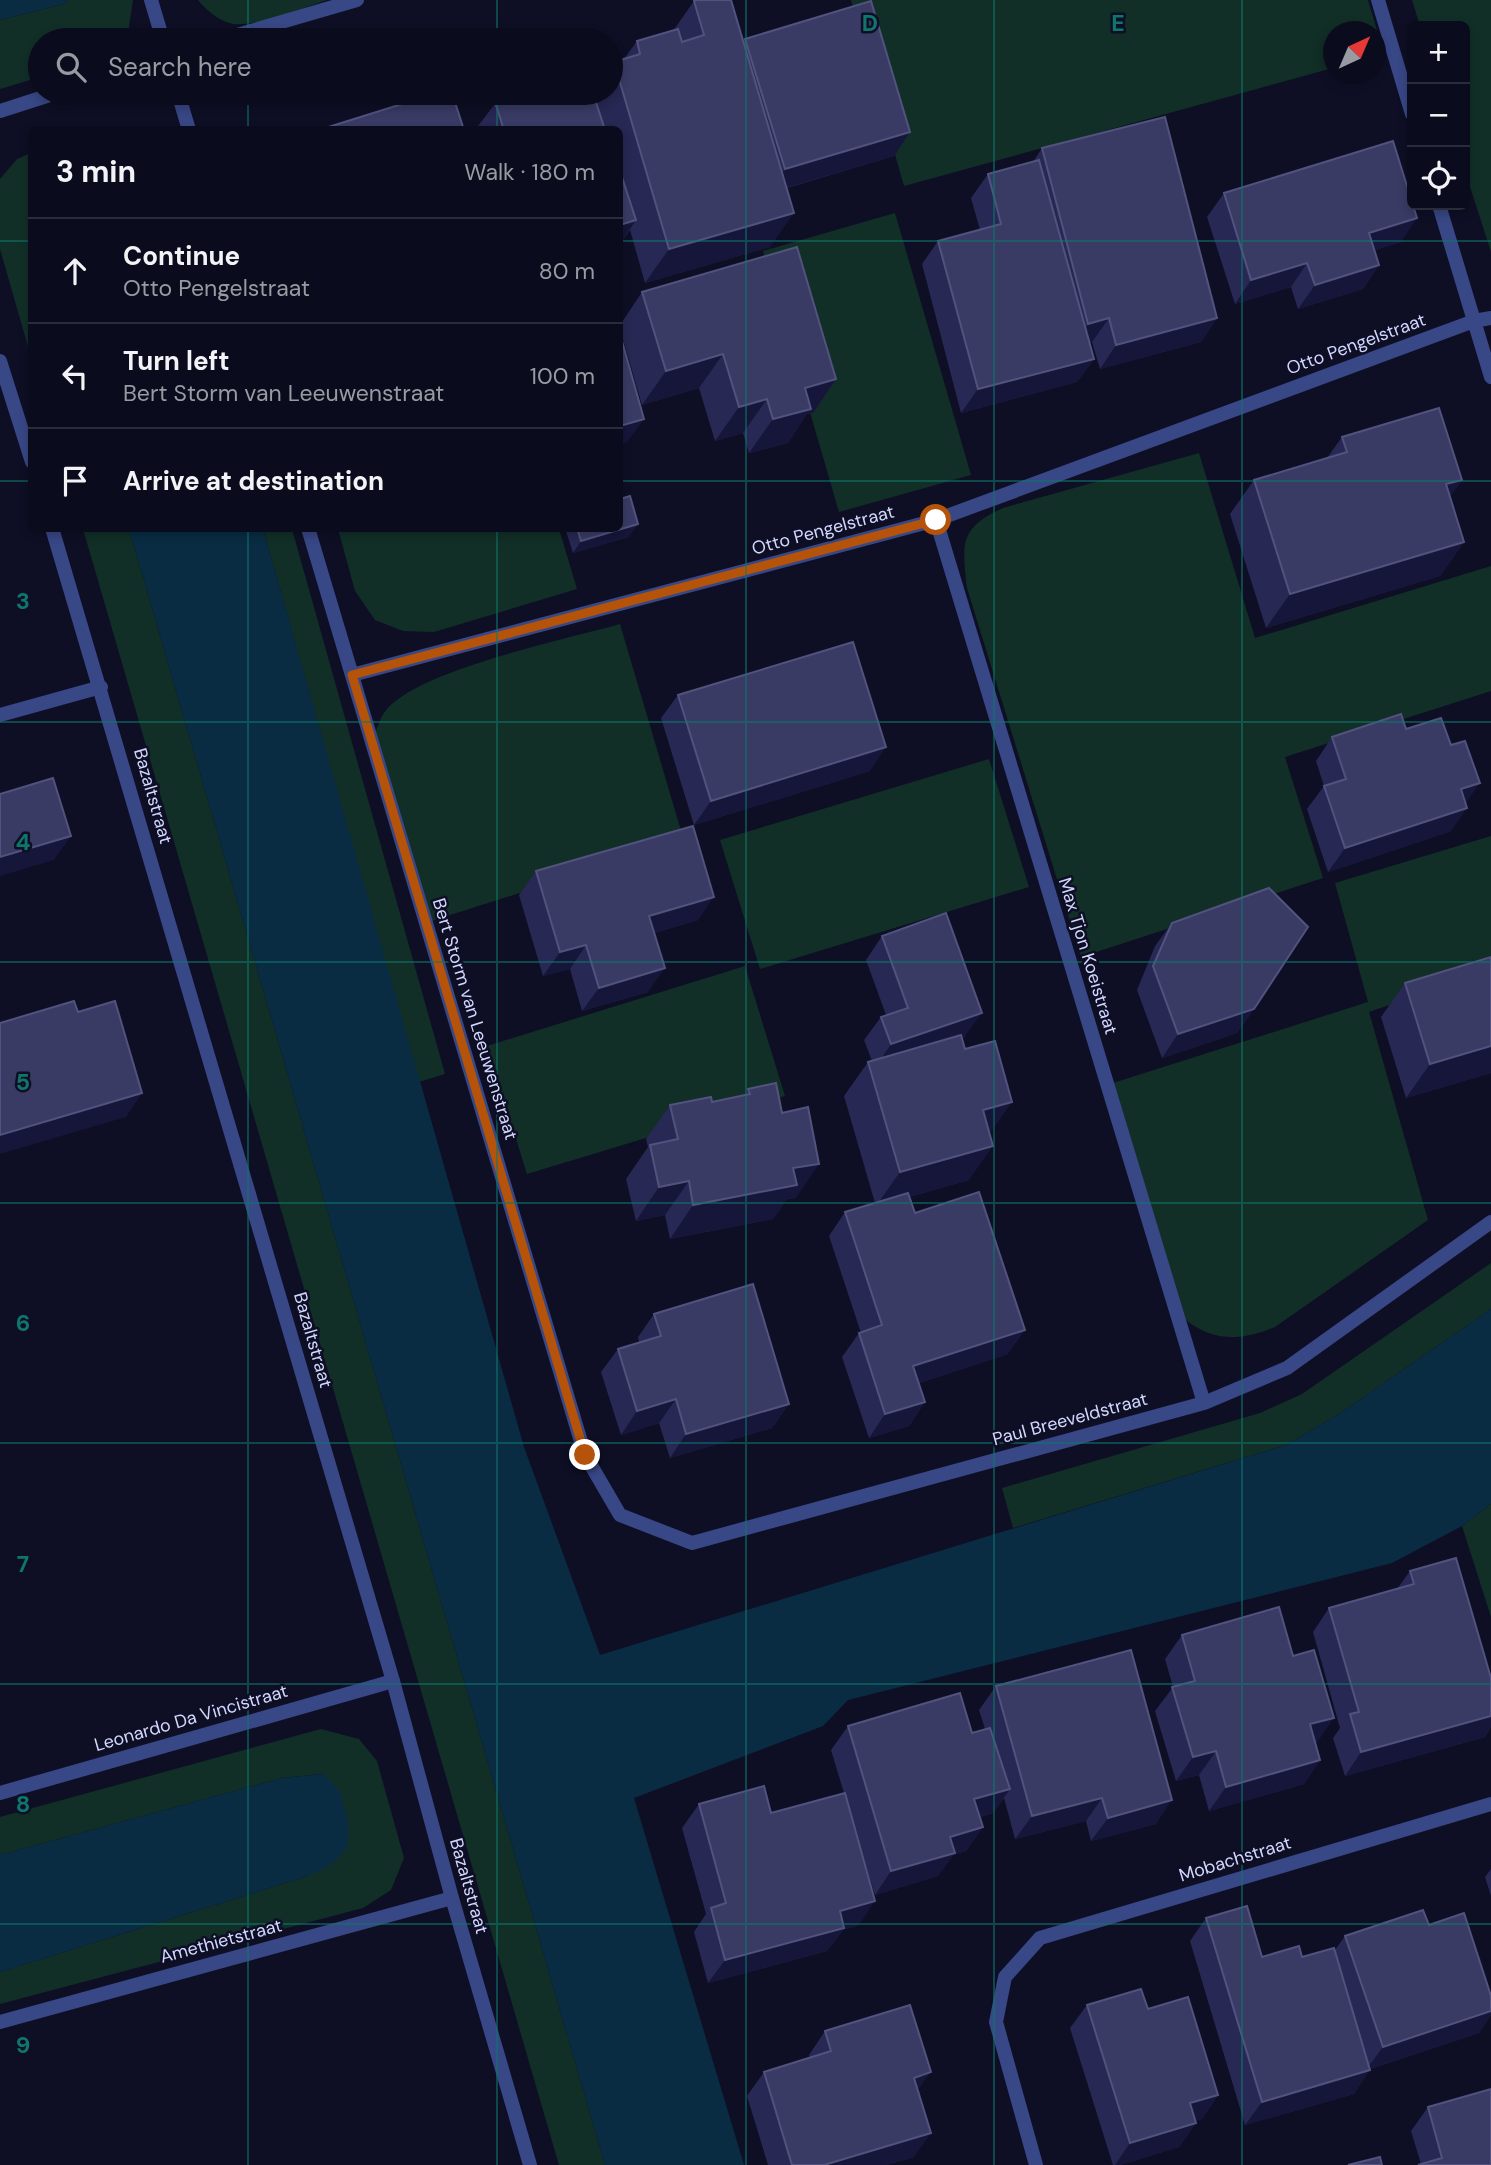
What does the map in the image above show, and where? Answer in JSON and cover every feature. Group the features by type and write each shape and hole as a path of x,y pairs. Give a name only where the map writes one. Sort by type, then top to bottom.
{"street":[{"path":"151,0 159,28"},
{"path":"261,28 357,0"},
{"path":"1378,0 1407,97"},
{"path":"0,111 28,102"},
{"path":"182,105 188,126"},
{"path":"1441,210 1491,377"},
{"name":"Otto Pengelstraat","path":"352,675 936,520 1474,321 1491,318"},
{"path":"0,361 28,449"},
{"name":"Max Tjon Koeistraat","path":"936,520 1204,1403"},
{"name":"Bazaltstraat","path":"53,532 393,1681 452,1898 530,2165"},
{"name":"Bert Storm van Leeuwenstraat","path":"309,532 585,1455 620,1515"},
{"path":"0,715 101,687"},
{"name":"Paul Breeveldstraat","path":"620,1515 692,1543 1204,1403 1287,1368 1491,1222"},
{"name":"Leonardo Da Vincistraat","path":"0,1793 393,1681"},
{"name":"Mobachstraat","path":"1035,2165 996,2022 1005,1977 1040,1938 1491,1804"},
{"name":"Amethietstraat","path":"0,2022 452,1898"}],"green space":[{"path":"68,0 133,0 129,28 28,28 28,81 0,89 0,20 64,4"},
{"path":"198,0 327,0 263,21 238,24 216,17"},
{"path":"851,0 1368,0 1374,21 1323,21 1323,71 904,186"},
{"path":"1412,0 1491,0 1491,252 1470,187 1470,21 1418,21"},
{"path":"28,154 28,347 0,249 0,179 17,159"},
{"path":"895,213 971,475 839,512 763,251"},
{"path":"1199,453 1255,638 1491,566 1491,691 1285,757 1323,878 1081,957 967,588 964,559 967,539 978,523 1003,508"},
{"path":"84,532 130,532 605,2165 559,2165"},
{"path":"264,532 293,532 445,1074 419,1082"},
{"path":"339,532 560,532 577,589 434,632 403,631 375,620 355,591"},
{"path":"620,624 684,841 428,922 373,738 384,713 400,698 425,683 457,670"},
{"path":"989,759 1029,887 760,969 720,840"},
{"path":"1491,836 1491,970 1369,1012 1428,1220 1275,1327 1251,1335 1229,1337 1208,1333 1197,1327 1186,1320 1113,1083 1368,1002 1335,883"},
{"path":"745,966 785,1096 527,1174 487,1046"},
{"path":"1491,1263 1491,1309 1339,1414 1286,1445 1013,1528 1002,1488 1260,1413 1302,1394"},
{"path":"1491,1504 1491,1617 1462,1526"},
{"path":"321,1729 359,1739 377,1761 404,1858 391,1890 363,1908 0,2004 0,1972 308,1876 322,1774 282,1778 0,1855 0,1817"}],"water":[{"path":"0,0 68,0 64,4 0,20"},
{"path":"130,532 264,532 524,1447 600,1655 1286,1445 1339,1414 1491,1309 1491,1504 1462,1526 1392,1563 848,1700 823,1726 634,1798 744,2165 605,2165"},
{"path":"323,1774 340,1791 349,1824 347,1848 331,1865 308,1876 0,1972 0,1855 282,1778"}],"building":[{"path":"731,0 794,213 669,249 623,93 623,59 640,54 637,41 678,29 682,42 704,35 694,1"},
{"path":"871,1 910,132 785,169 745,39"},
{"path":"399,105 456,105 463,126 332,126"},
{"path":"496,105 597,105 604,126 503,126"},
{"path":"1165,117 1217,318 1116,345 1109,318 1088,324 1042,148"},
{"path":"1393,141 1407,186 1407,210 1415,210 1417,218 1369,233 1379,265 1315,285 1307,263 1251,280 1224,193"},
{"path":"1039,160 1094,359 978,389 938,241 1001,224 988,174"},
{"path":"623,180 636,220 623,224"},
{"path":"797,247 836,379 805,388 811,409 773,419 767,399 739,407 723,354 666,371 642,292"},
{"path":"623,345 644,419 623,425"},
{"path":"1439,408 1462,480 1446,484 1464,542 1290,594 1254,480 1347,452 1342,437"},
{"path":"630,496 638,524 623,528 623,498"},
{"path":"578,532 611,532 581,541"},
{"path":"853,642 886,747 711,801 678,695"},
{"path":"1401,714 1406,729 1441,718 1451,745 1465,741 1480,783 1461,789 1467,808 1345,848 1324,786 1346,779 1332,737"},
{"path":"53,778 71,836 0,857 0,794"},
{"path":"693,826 714,897 649,916 665,968 599,988 586,945 560,952 536,871"},
{"path":"1269,888 1308,927 1254,1009 1178,1034 1153,966 1172,923"},
{"path":"946,913 982,1013 891,1044 881,1017 908,1008 882,936"},
{"path":"1491,957 1491,1046 1430,1064 1405,983"},
{"path":"74,1001 78,1012 115,1001 142,1093 0,1135 0,1023"},
{"path":"961,1035 965,1049 995,1041 1012,1102 983,1110 993,1146 900,1172 868,1062"},
{"path":"776,1083 782,1113 808,1107 819,1164 793,1168 797,1185 693,1205 689,1181 659,1187 650,1145 678,1139 670,1105 711,1097 712,1102 750,1094 748,1089"},
{"path":"979,1192 1025,1330 913,1366 925,1402 885,1414 859,1333 882,1325 845,1212 908,1193 915,1213"},
{"path":"753,1284 789,1404 686,1434 676,1399 637,1411 618,1349 661,1336 654,1314"},
{"path":"1456,1558 1491,1678 1491,1716 1361,1752 1350,1714 1359,1712 1329,1608 1414,1584 1410,1571"},
{"path":"1279,1607 1293,1656 1314,1650 1334,1718 1310,1724 1320,1760 1226,1787 1216,1751 1193,1757 1172,1687 1195,1681 1182,1635"},
{"path":"1131,1650 1172,1800 1108,1818 1102,1798 1032,1816 996,1686"},
{"path":"960,1693 972,1733 990,1728 1010,1789 974,1799 983,1827 950,1837 955,1853 891,1871 848,1726"},
{"path":"764,1786 771,1813 845,1793 875,1901 840,1911 844,1928 725,1960 711,1908 726,1903 699,1804"},
{"path":"1247,1906 1262,1957 1299,1946 1302,1957 1334,1948 1370,2070 1262,2102 1206,1918"},
{"path":"1423,1910 1429,1925 1464,1913 1491,1996 1491,2011 1383,2047 1345,1936"},
{"path":"1141,1989 1148,2009 1188,1997 1218,2095 1190,2103 1196,2123 1130,2143 1087,2005"},
{"path":"910,2005 931,2072 914,2078 931,2133 824,2165 792,2165 764,2072 831,2051 825,2031"},
{"path":"1491,2089 1491,2165 1418,2165 1442,2158 1428,2107"},
{"path":"1380,2157 1382,2165 1348,2165"}],"route":[{"path":"585,1455 352,675 936,520"}]}
